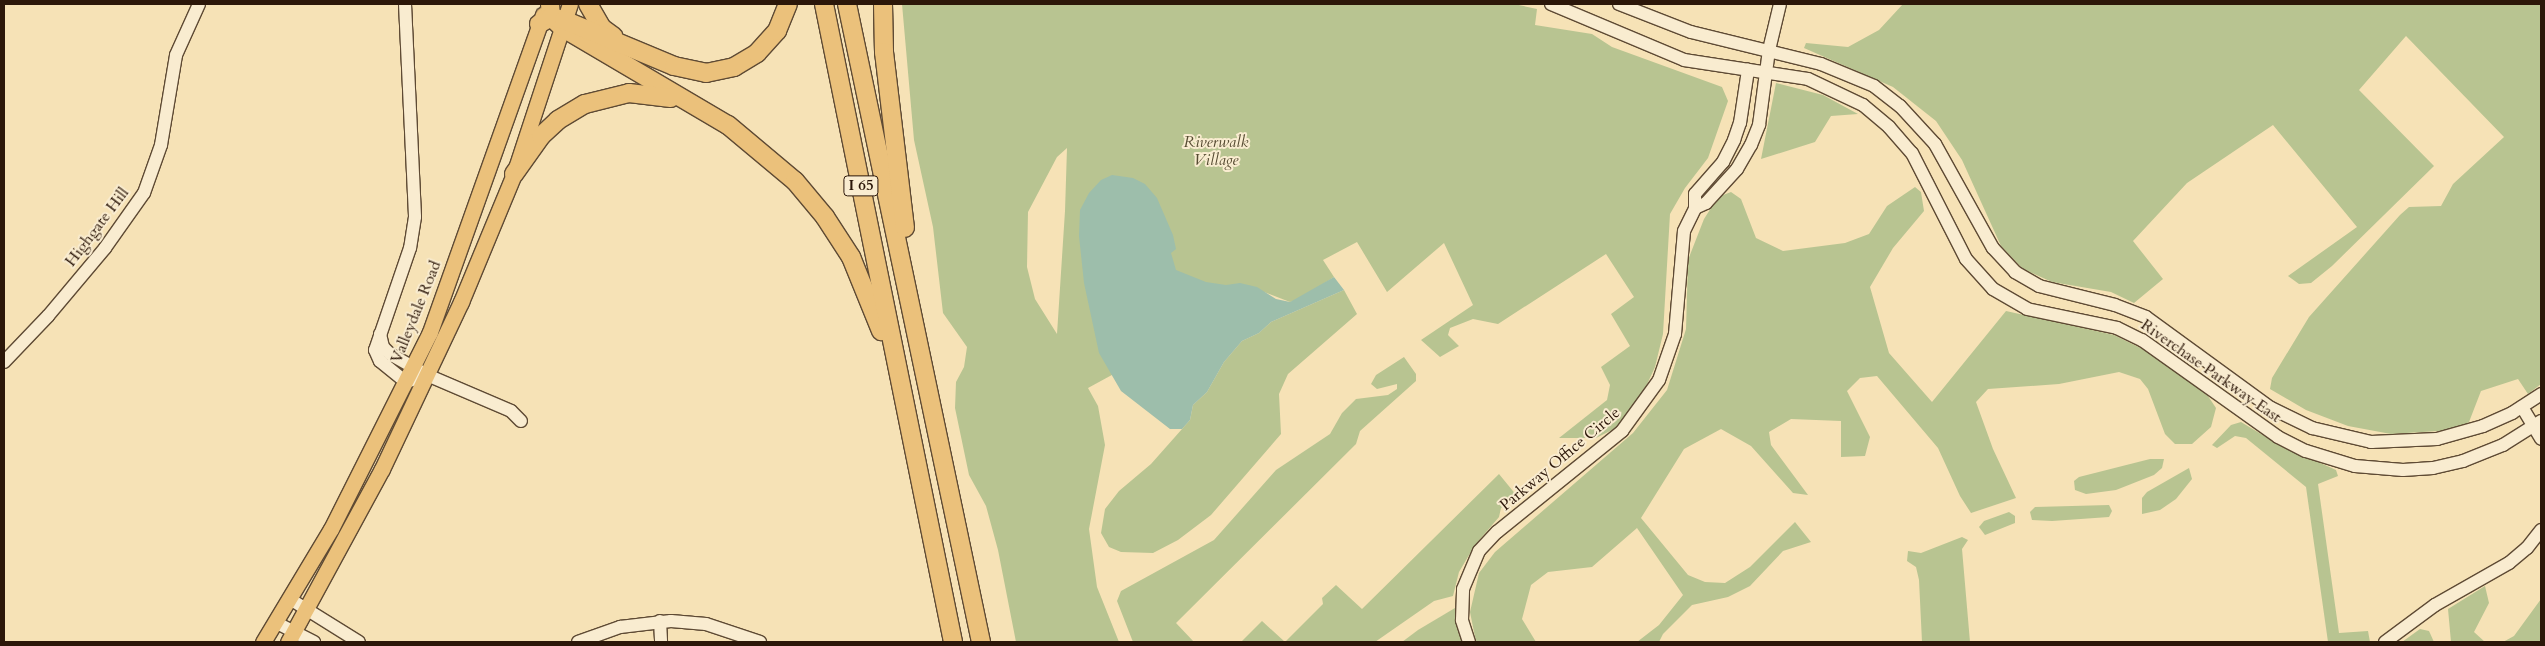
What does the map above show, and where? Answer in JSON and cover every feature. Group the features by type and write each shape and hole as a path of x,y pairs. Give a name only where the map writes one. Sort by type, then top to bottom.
{"highway":[{"path":"588,4 602,28 619,41"},
{"path":"555,14 691,71 722,71 747,61 768,43 788,4"},
{"name":"I 65","path":"824,4 896,368 953,642"},
{"name":"I 65","path":"847,4 981,642"},
{"path":"883,4 884,52 911,303"},
{"path":"555,14 683,100 749,140 813,201 858,272 896,368"},
{"path":"514,174 541,136 558,120 585,104 602,98 638,93 683,100"}],"main road":[{"name":"Valleydale Road","path":"291,637 382,469 427,376 514,174 555,14"},
{"name":"Valleydale Road","path":"263,642 330,529 430,332 555,14"}],"street":[{"name":"Highgate Hill","path":"4,362 48,316 105,248 144,193 161,145 176,55 199,4"},
{"path":"405,4 415,217 410,248 380,334 376,356 406,382 427,376"},
{"name":"Riverchase Parkway East","path":"1551,4 1684,60 1808,79 1833,89 1863,105 1889,127 1924,171 1971,267 2010,301 2045,314 2117,328 2142,340 2291,445 2355,466 2418,469 2463,461 2502,445 2538,423"},
{"name":"Riverchase Parkway East","path":"1619,4 1692,32 1769,50 1845,72 1874,86 1900,106 1935,144 1993,248 2015,272 2039,286 2115,305 2146,317 2258,398 2289,417 2312,428 2352,439 2391,443 2438,439 2462,433 2522,407 2541,394"},
{"path":"1695,208 1706,203 1746,156 1759,125 1769,50 1780,4"},
{"name":"Parkway Office Circle","path":"1469,642 1462,620 1463,589 1479,551 1497,532 1622,431 1659,380 1672,347 1677,320 1682,242 1695,208 1695,194 1722,162 1734,140 1740,123 1748,70"},
{"path":"380,334 383,347 390,354 414,366 427,376 511,411 521,421"},
{"path":"2522,407 2538,423 2541,439"},
{"path":"2385,642 2434,604 2509,563 2527,548 2541,530"},
{"path":"290,599 305,611 359,642"},
{"path":"660,621 661,642"},
{"path":"578,642 620,627 660,621 706,624 760,642"},
{"path":"275,622 291,637 314,642"}],"green space":[{"name":"Riverwalk Village","path":"902,4 1514,4 1537,9 1535,25 1592,34 1612,47 1722,87 1728,101 1708,158 1685,188 1670,214 1663,334 1655,367 1638,404 1618,427 1596,438 1559,438 1607,400 1610,385 1601,367 1630,346 1611,314 1634,297 1606,254 1498,324 1473,319 1450,328 1448,335 1459,346 1440,357 1421,340 1473,305 1444,243 1387,292 1357,242 1323,260 1334,277 1298,300 1290,302 1264,292 1088,388 1098,406 1105,445 1089,529 1097,587 1119,642 1016,642 998,550 986,506 969,475 955,408 956,382 964,367 967,347 943,313 933,227 914,140","holes":["1067,148 1057,334 1035,299 1027,267 1028,212 1057,157"]},
{"path":"1903,4 2541,4 2541,384 2528,394 2518,379 2481,391 2469,422 2454,430 2391,434 2348,426 2306,410 2270,389 2272,378 2309,317 2400,215 2409,207 2441,206 2453,184 2504,137 2406,36 2359,90 2434,166 2332,266 2311,283 2299,284 2288,276 2357,227 2273,125 2187,183 2133,241 2163,279 2134,303 2111,292 2052,282 2023,269 2001,246 1962,160 1936,121 1893,87 1804,48 1806,43 1848,47 1879,30"},
{"path":"1776,83 1823,95 1858,114 1831,116 1815,142 1761,159"},
{"path":"1915,187 1921,192 1924,211 1893,248 1870,287 1889,353 1932,402 2006,311 2114,335 2159,357 2208,396 2216,408 2211,427 2192,444 2175,444 2165,434 2148,389 2140,379 2119,372 2059,384 1988,389 1976,402 1993,449 2016,498 1971,513 1960,496 1938,448 1877,376 1860,378 1847,391 1870,437 1865,456 1841,457 1841,421 1791,419 1769,432 1771,445 1808,495 1793,493 1751,446 1721,429 1684,449 1641,518 1688,575 1705,582 1725,583 1750,567 1795,522 1811,542 1783,551 1750,586 1728,597 1692,605 1663,634 1659,642 1637,642 1659,625 1683,595 1637,528 1592,567 1548,572 1531,585 1522,619 1536,642 1476,642 1470,612 1479,573 1495,552 1633,433 1667,390 1686,329 1688,260 1704,219 1718,197 1731,192 1741,199 1756,238 1783,251 1845,243 1869,234 1887,206"},
{"path":"1344,290 1357,314 1288,374 1279,394 1281,434 1211,515 1178,540 1153,553 1121,552 1109,547 1101,533 1105,509 1119,491 1151,464 1190,420 1193,405 1207,392 1224,362 1242,341 1259,333 1271,322"},
{"path":"1404,357 1416,374 1416,381 1360,431 1356,444 1176,623 1194,642 1133,642 1117,601 1121,591 1214,540 1276,470 1330,434 1342,413 1356,399 1388,395 1397,389 1397,384 1377,389 1371,384 1376,375"},
{"path":"2241,422 2276,443 2336,470 2338,476 2318,484 2339,633 2368,631 2370,642 2328,642 2306,487 2246,438 2235,436 2217,448 2212,445 2231,425"},
{"path":"2150,459 2164,459 2162,468 2154,475 2116,490 2086,494 2075,490 2074,481 2079,477"},
{"path":"2189,468 2192,479 2176,499 2160,510 2142,514 2142,498 2147,492"},
{"path":"1499,474 1517,496 1501,508 1499,517 1475,545 1459,572 1453,596 1434,601 1375,642 1285,642 1323,604 1322,598 1336,585 1362,609"},
{"path":"2109,505 2112,511 2109,517 2052,521 2032,520 2030,512 2035,507"},
{"path":"2009,512 2015,516 2015,523 1985,535 1979,527 1984,521"},
{"path":"1962,537 1968,540 1962,549 1970,642 1922,642 1919,580 1916,567 1907,561 1908,551 1921,553"},
{"path":"2485,586 2489,603 2474,632 2485,642 2451,642 2448,609"},
{"path":"2541,599 2541,641 2503,642 2514,636"},
{"path":"1455,608 1464,642 1402,642 1418,630"},
{"path":"1262,621 1285,642 1241,642"},
{"path":"2420,629 2429,631 2434,642 2402,642"}],"shaded area":[{"path":"1112,175 1133,178 1145,184 1157,198 1173,235 1176,249 1171,253 1176,270 1206,282 1226,285 1240,283 1257,287 1276,299 1290,302 1334,277 1344,290 1271,322 1259,333 1242,341 1224,362 1207,392 1193,405 1190,420 1182,429 1170,429 1121,391 1099,353 1084,283 1079,236 1080,210 1089,193 1101,180"}]}
